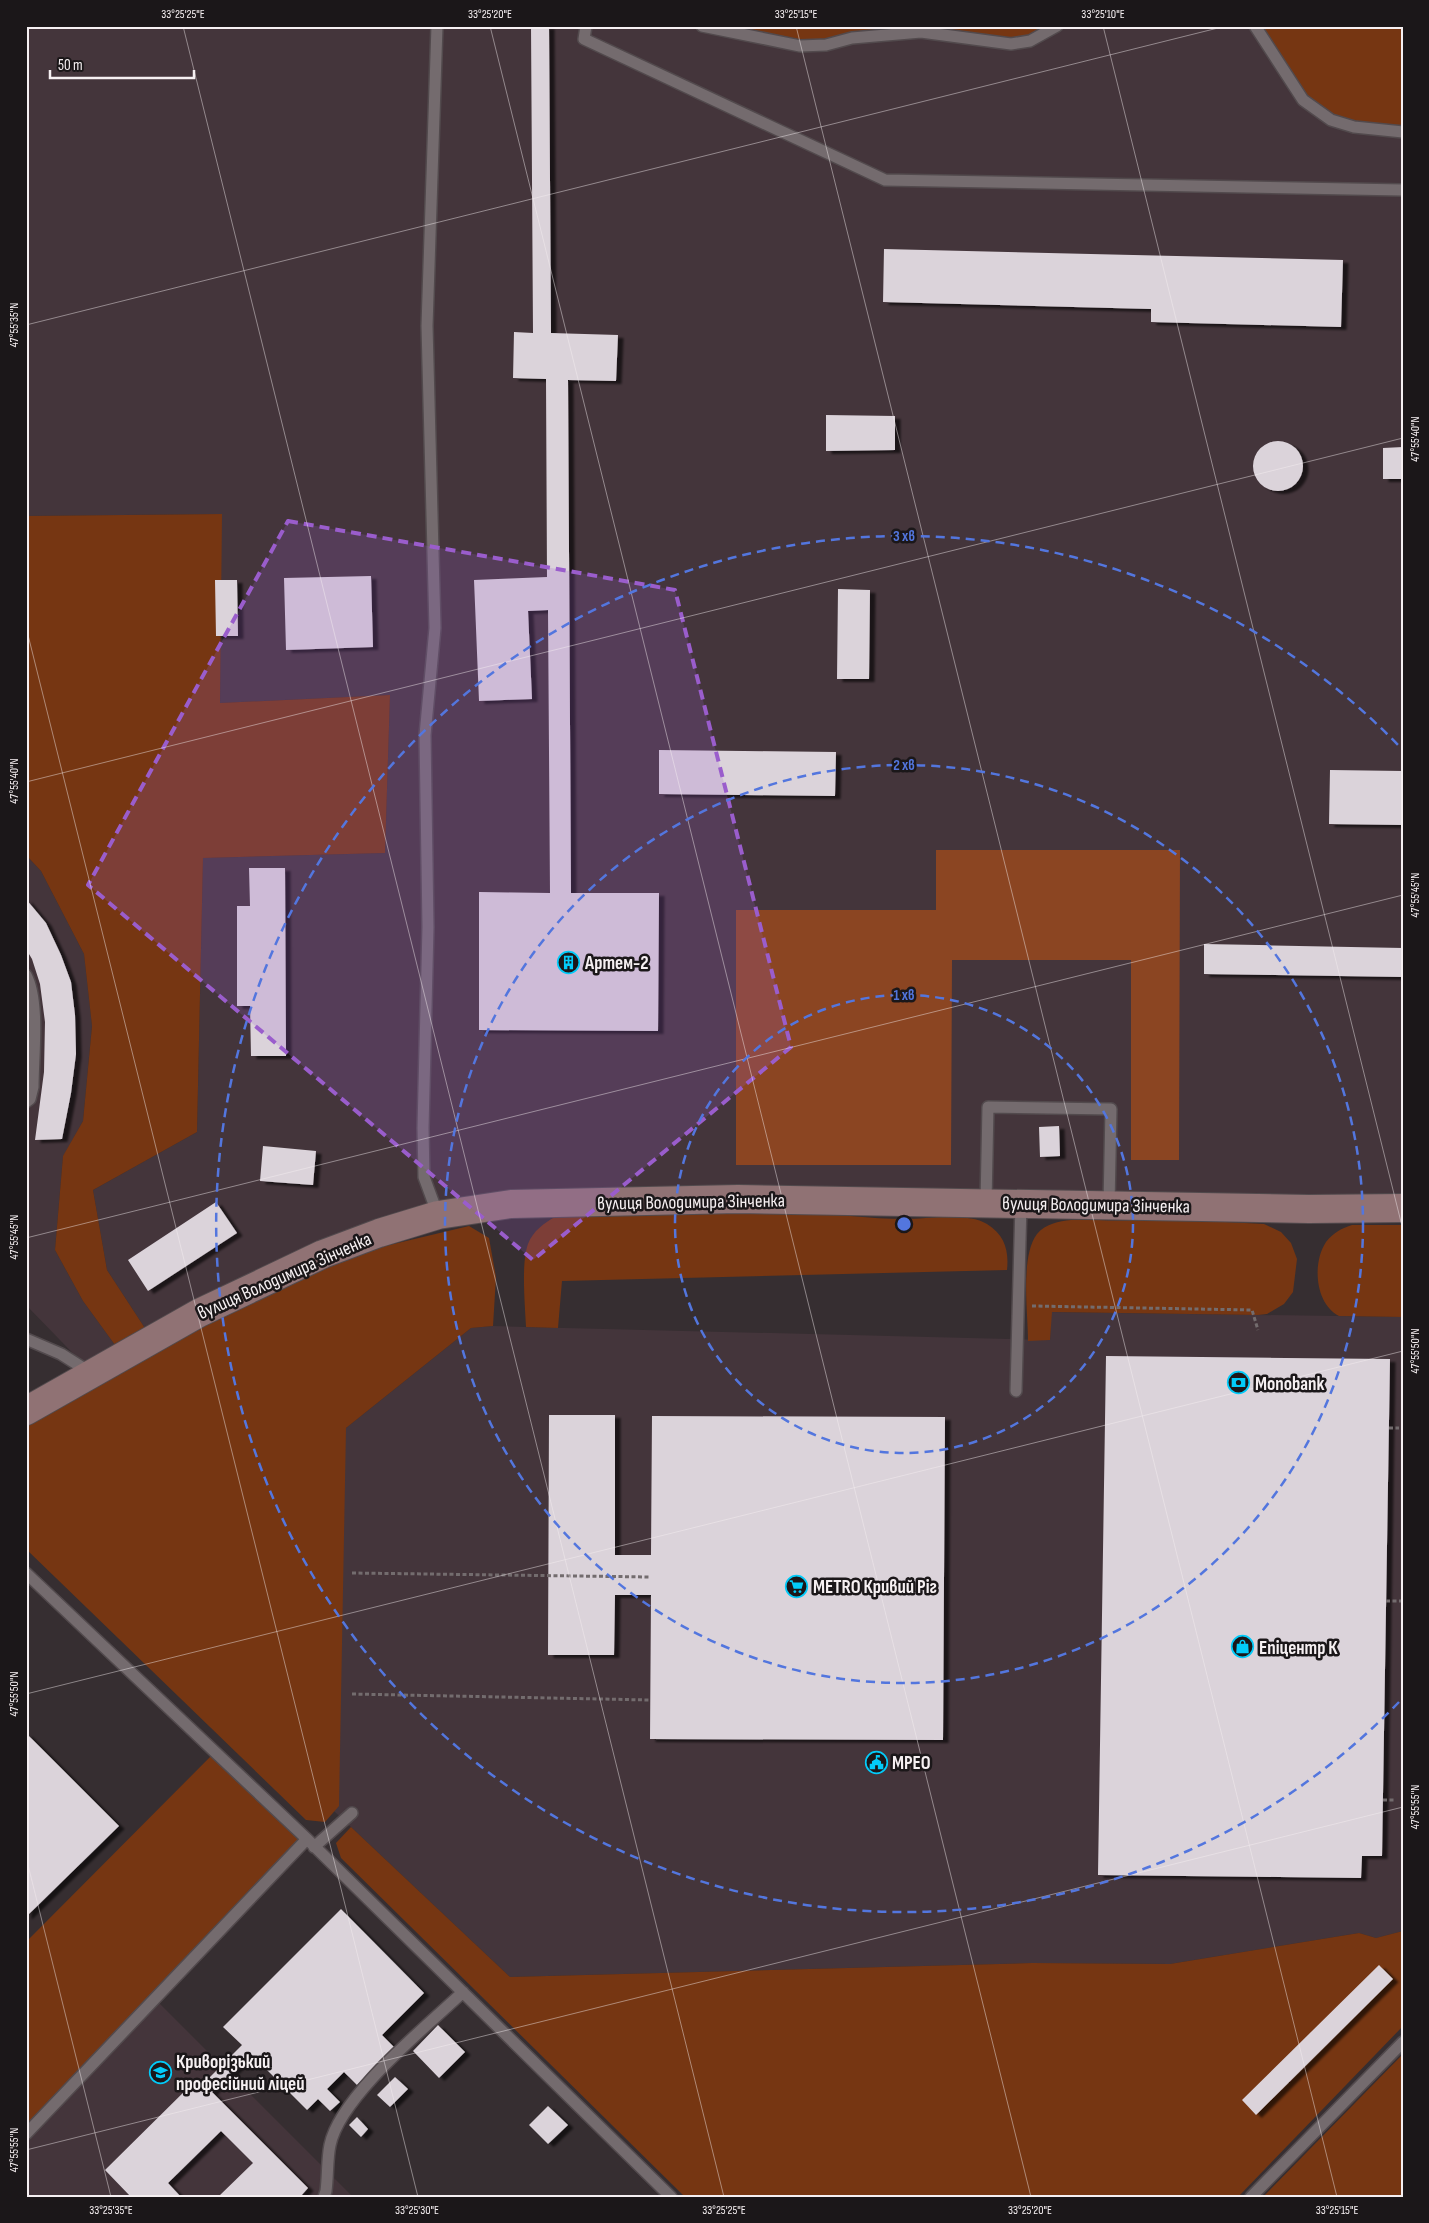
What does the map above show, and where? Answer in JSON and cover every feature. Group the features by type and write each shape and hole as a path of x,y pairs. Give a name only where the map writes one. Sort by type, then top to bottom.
{"main road":[{"name":"вулиця Володимира Зінченка","path":"26,1411 198,1313 323,1254 378,1233 438,1215 521,1204 738,1199 1309,1209 1403,1208"}],"lane":[{"path":"437,26 427,326 435,628 425,735 428,927 423,1128 424,1177 438,1215"},
{"path":"586,26 584,39 885,180 1403,190"},
{"path":"702,26 800,46 826,45 852,38 921,32 1011,44 1030,41 1057,26"},
{"path":"1255,26 1303,100 1331,120 1354,128 1403,132"},
{"path":"26,1102 30,1098 33,1087 30,1040 35,1017 28,983"},
{"path":"986,1202 988,1108 1111,1109 1109,1204"},
{"path":"1016,1391 1020,1203"},
{"path":"26,1339 61,1354 92,1374"},
{"path":"26,1573 311,1843 672,2197"},
{"path":"26,2134 311,1843 352,1812"},
{"path":"324,2197 330,2143 347,2108 387,2062 463,1992"},
{"path":"1251,2197 1403,2042"}],"path":[{"path":"1018,1306 1252,1310 1258,1330"},
{"path":"1389,1428 1399,1428"},
{"path":"352,1573 651,1577"},
{"path":"1386,1601 1403,1601"},
{"path":"352,1694 650,1700"},
{"path":"1383,1800 1394,1800"}],"highlighted area":[{"path":"288,521 675,590 791,1047 533,1260 88,885"}],"shaded area":[{"path":"26,26 1255,26 1403,132 1403,1208 438,1215 152,1339 107,1270 93,1190 197,1132 203,858 385,853 390,695 220,703 221,514 26,516"},
{"path":"702,26 1057,26 1030,41 921,32 826,45"},
{"path":"1255,26 1403,26 1403,132 1354,127 1303,100"},
{"path":"222,514 220,703 390,695 385,853 203,858 197,1132 93,1190 107,1270 152,1339 123,1356 83,1301 55,1250 63,1156 83,1121 92,1026 84,954 41,871 26,855 26,516"},
{"path":"936,850 1180,850 1179,1160 1131,1160 1131,960 952,960 951,1165 736,1165 736,910 936,910"},
{"path":"26,855 41,871 84,954 92,1026 83,1121 63,1157 55,1250 83,1301 123,1356 92,1373 26,1305"},
{"path":"803,1212 879,1218 958,1217 979,1220 993,1228 1002,1238 1007,1256 1007,1270 562,1281 558,1328 526,1327 524,1273 528,1244 539,1228 555,1217"},
{"path":"1148,1218 1264,1224 1281,1232 1291,1243 1297,1259 1293,1292 1284,1304 1267,1314 1258,1315 1052,1312 1050,1340 1028,1341 1026,1285 1028,1256 1037,1234 1044,1228 1066,1220 1129,1220"},
{"path":"1352,1225 1403,1225 1403,1317 1339,1316 1325,1302 1318,1282 1319,1261 1322,1251 1326,1242 1332,1236 1341,1229"},
{"path":"469,1226 489,1238 496,1277 493,1326 471,1328 346,1428 339,1806 325,1822 306,1820 26,1549 26,1420 202,1325 327,1266 381,1247"},
{"path":"1051,1312 1403,1317 1403,1931 1376,1938 1359,1933 1170,1964 1032,1963 510,1977 335,1812 126,1604 471,1328 493,1326 1050,1340"},
{"path":"214,1753 307,1839 26,2134 26,1942"},
{"path":"351,1827 510,1977 1032,1963 1170,1964 1359,1933 1376,1938 1403,1931 1403,2026 1238,2197 685,2197 341,1858 336,1843"},
{"name":"Криворізький професійний ліцей","path":"159,2003 353,2197 26,2197 26,2141"},
{"path":"1403,2054 1403,2197 1263,2197"}],"building":[{"path":"531,26 549,26 551,333 618,335 616,381 568,380 571,893 659,893 658,1031 479,1030 479,892 550,893 548,610 528,611 532,699 479,701 474,580 547,577 546,379 513,378 514,332 533,333"},
{"path":"884,249 1343,260 1341,327 1151,322 1151,309 883,302"},
{"path":"826,415 895,416 895,450 826,451"},
{"path":"1278,441 1287,443 1298,452 1303,466 1301,475 1292,486 1278,491 1269,489 1258,480 1253,466 1255,457 1264,446"},
{"path":"1403,447 1403,479 1383,479 1383,448"},
{"path":"371,576 373,647 286,650 284,578"},
{"path":"215,580 237,580 238,636 216,636"},
{"path":"838,589 870,590 869,679 837,679"},
{"path":"659,750 836,752 835,796 659,794"},
{"path":"1330,770 1403,771 1403,825 1329,824"},
{"path":"249,868 285,868 286,1056 251,1056 250,1006 237,1006 237,906 250,906"},
{"path":"26,899 46,923 71,982 75,1015 76,1054 62,1139 35,1140 44,1072 45,1022 40,984 32,959 26,949"},
{"path":"1204,944 1403,948 1403,977 1204,974"},
{"path":"1059,1126 1060,1156 1040,1157 1039,1127"},
{"path":"263,1146 316,1151 313,1185 260,1181"},
{"path":"216,1202 237,1233 148,1291 128,1260"},
{"path":"1106,1356 1390,1359 1382,1856 1362,1856 1361,1878 1098,1875"},
{"name":"METRO Кривий Ріг","path":"549,1415 615,1415 615,1555 651,1555 652,1416 945,1417 943,1740 650,1739 651,1595 615,1595 614,1655 548,1655"},
{"path":"26,1733 119,1826 27,1916 26,1916"},
{"path":"341,1909 424,1993 382,2035 394,2047 357,2085 344,2072 327,2089 340,2102 330,2111 318,2099 307,2110 251,2054 212,2092 308,2188 300,2197 218,2197 253,2163 221,2131 168,2183 181,2197 131,2197 105,2170 198,2078 203,2084 242,2045 223,2027"},
{"path":"1379,1965 1393,1979 1256,2115 1242,2100"},
{"path":"438,2025 465,2052 439,2078 413,2051"},
{"path":"395,2077 408,2089 390,2107 377,2095"},
{"path":"548,2106 568,2125 548,2144 529,2125"},
{"path":"357,2117 368,2129 361,2137 349,2125"}],"place":[{"name":"Артем-2","path":"569,962"},
{"name":"Monobank","path":"1239,1383"},
{"name":"METRO Кривий Ріг","path":"797,1586"},
{"name":"Епіцентр К","path":"1243,1647"},
{"name":"МРЕО","path":"876,1762"},
{"name":"Криворізький професійний ліцей","path":"160,2072"}]}
